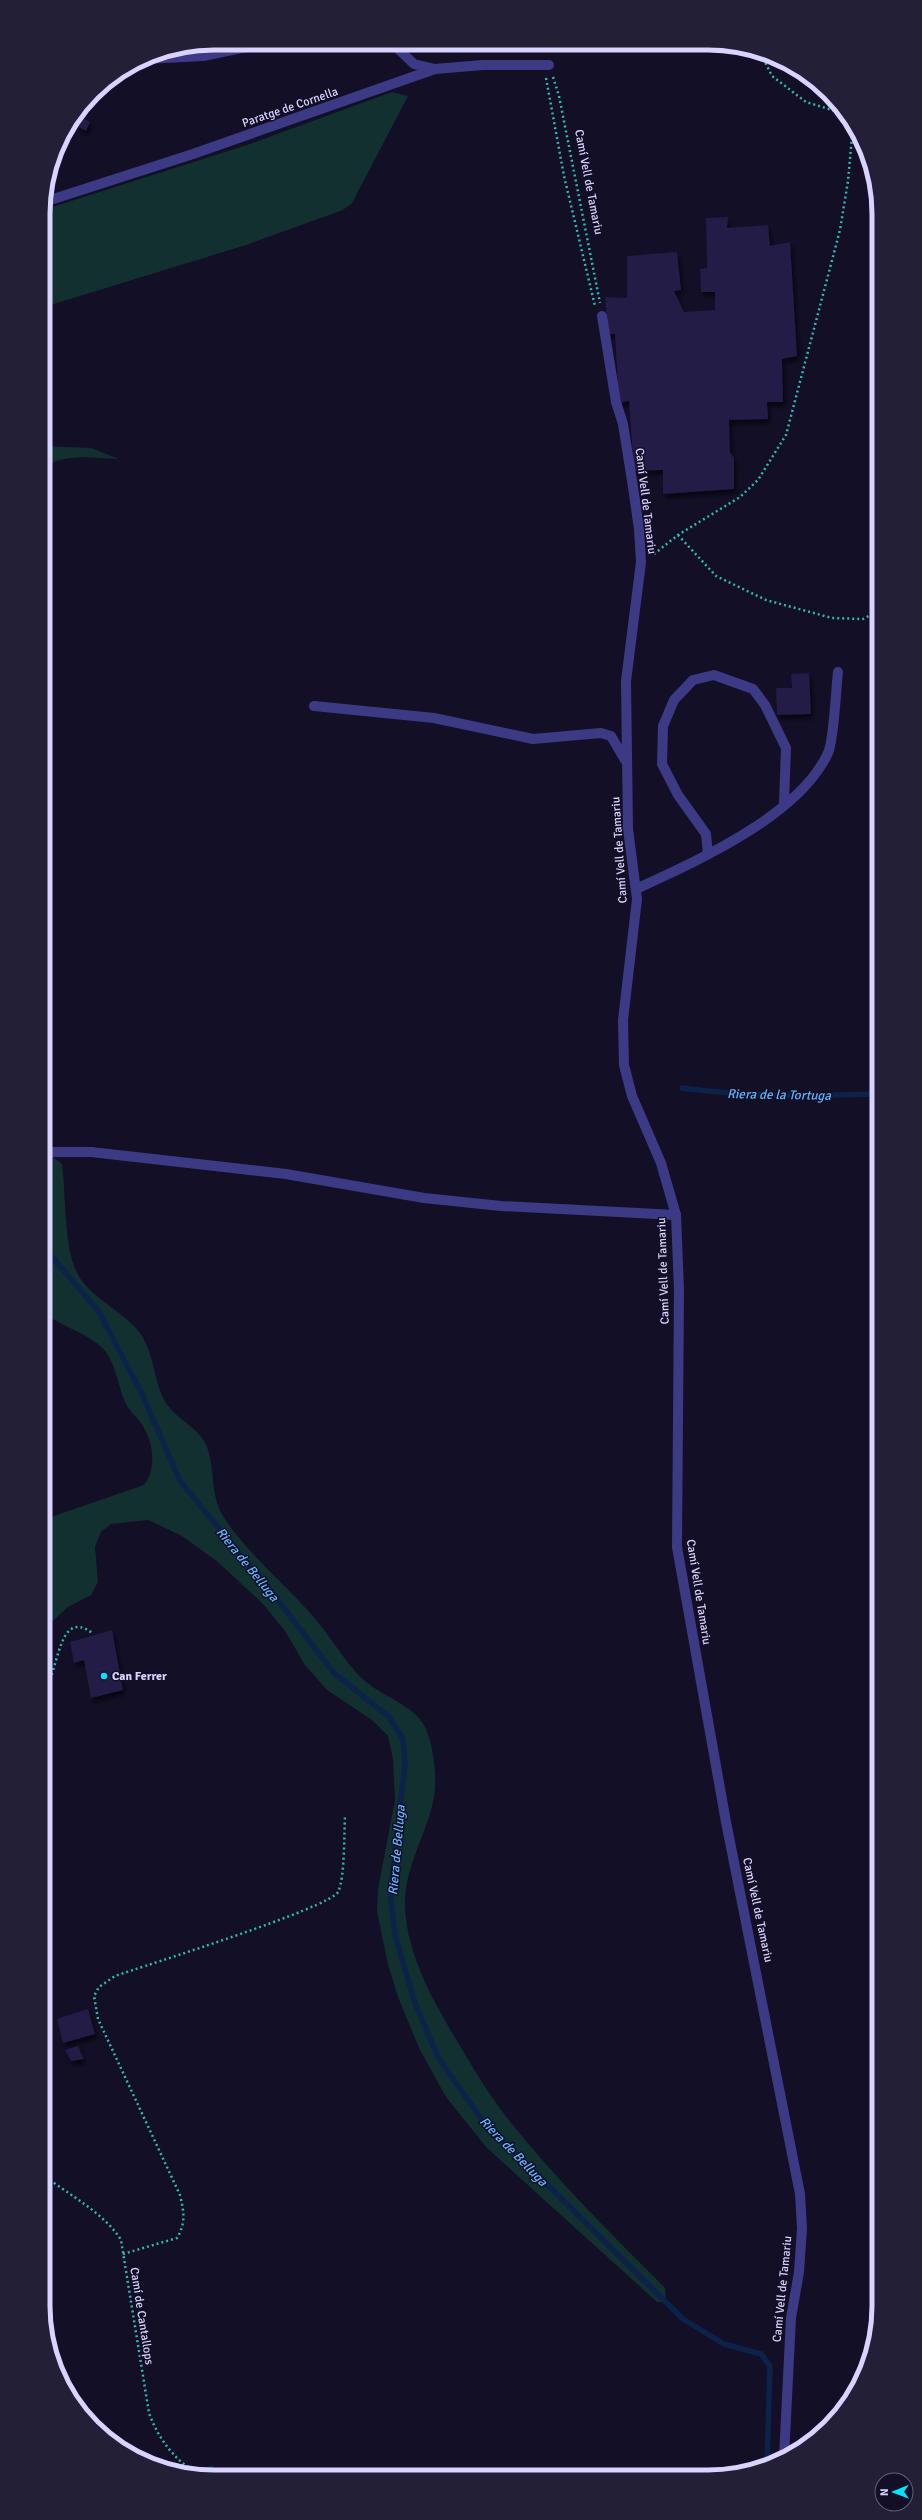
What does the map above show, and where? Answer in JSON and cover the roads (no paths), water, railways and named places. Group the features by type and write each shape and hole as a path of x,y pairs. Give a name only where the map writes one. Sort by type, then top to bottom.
{"street":[{"path":"166,58 203,56 232,50"},
{"path":"399,50 414,64 435,69"},
{"name":"Paratge de Cornella","path":"50,200 193,154 435,69 483,65 545,64"},
{"name":"Camí Vell de Tamariu","path":"599,313 639,529 641,562 626,681 628,829 637,899 623,1020 624,1064 632,1096 661,1163 676,1215 679,1290 677,1548 726,1822 800,2194 801,2235 799,2272 791,2318 784,2451"},
{"path":"636,888 708,854 755,828 812,779 829,752 838,672"},
{"path":"708,854 706,834 678,795 662,764 663,726 674,700 693,680 714,674 753,689 765,705 786,748 784,803"},
{"path":"314,706 434,718 533,738 601,734 611,736 621,750 627,765"},
{"path":"50,1147 67,1152"},
{"path":"50,1152 91,1152 286,1174 424,1198 501,1206 676,1215"}],"waterway":[{"name":"Riera de la Tortuga","path":"682,1088 755,1094 872,1094"},
{"name":"Riera de Belluga","path":"50,1255 98,1310 142,1394 180,1481 270,1590 334,1673 389,1717 403,1739 405,1765 390,1892 395,1935 415,2003 438,2057 482,2120 683,2319 724,2344 761,2354 770,2366 767,2458"}],"place":[{"name":"Can Ferrer","path":"104,1676"}]}
